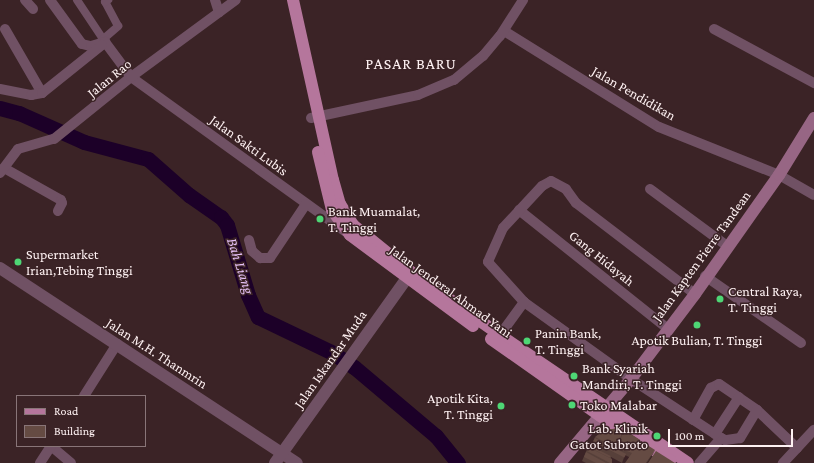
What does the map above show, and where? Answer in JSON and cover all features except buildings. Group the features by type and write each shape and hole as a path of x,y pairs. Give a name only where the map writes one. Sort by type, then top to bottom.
{"main road":[{"name":"Jalan Jenderal Ahmad Yani","path":"285,0 314,117 335,186 347,217 353,225 409,275 603,412"},
{"name":"Jalan Jenderal Ahmad Yani","path":"293,0 332,210 350,235 500,335 603,412"},
{"name":"Jalan Kapten Pierre Tandean","path":"560,463 631,379 695,294 705,276 779,175 814,118"},
{"path":"603,412 674,463"},
{"path":"603,412 688,463"}],"street":[{"path":"25,0 33,9"},
{"path":"50,0 82,44 91,46 103,41"},
{"path":"77,0 103,41"},
{"path":"0,89 31,95 42,93 103,41 118,26 105,2 108,0"},
{"path":"215,0 219,12"},
{"name":"Jalan Rao","path":"3,166 18,149 54,139 131,78 236,0"},
{"path":"314,117 418,95 454,80 483,56 504,31 522,0"},
{"path":"5,29 42,93"},
{"path":"714,29 814,83"},
{"name":"Jalan Pendidikan","path":"504,31 659,127 779,175 814,195"},
{"name":"Jalan Sakti Lubis","path":"103,41 131,78 350,235"},
{"path":"3,166 61,200 62,203 58,211"},
{"path":"695,294 576,202 566,189 551,181 542,186 518,210 503,228 488,262 524,302 631,379 725,440 740,438 758,410"},
{"path":"650,189 728,246"},
{"path":"249,240 252,251 260,258 270,258 306,204"},
{"name":"Gang Hidayah","path":"518,210 668,329"},
{"name":"Jalan M.H. Thanmrin","path":"0,268 117,344 279,458 297,463"},
{"name":"Jalan Iskandar Muda","path":"279,458 337,373 409,275"},
{"path":"705,276 800,343"},
{"path":"500,335 524,302"},
{"path":"85,395 117,344"},
{"path":"693,420 710,388 715,385 722,386 758,410 797,448"},
{"path":"699,463 718,436 738,397"},
{"path":"783,463 814,430"},
{"path":"40,463 52,447 70,463"}],"waterway":[{"name":"Bah Liang","path":"0,108 19,113 84,142 148,159 189,195 221,217 227,225 248,295 258,317 333,353 354,367 436,436 458,463"}],"place":[{"name":"Bank Muamalat, T. Tinggi","path":"320,219"},
{"name":"Supermarket Irian,Tebing Tinggi","path":"18,262"},
{"name":"Central Raya, T. Tinggi","path":"720,299"},
{"name":"Apotik Bulian, T. Tinggi","path":"697,325"},
{"name":"Panin Bank, T. Tinggi","path":"527,341"},
{"name":"Bank Syariah Mandiri, T. Tinggi","path":"574,376"},
{"name":"Toko Malabar","path":"572,405"},
{"name":"Apotik Kita, T. Tinggi","path":"501,406"},
{"name":"Lab. Klinik Gatot Subroto","path":"657,436"}],"district":[{"name":"PASAR BARU","path":"411,64"}]}
